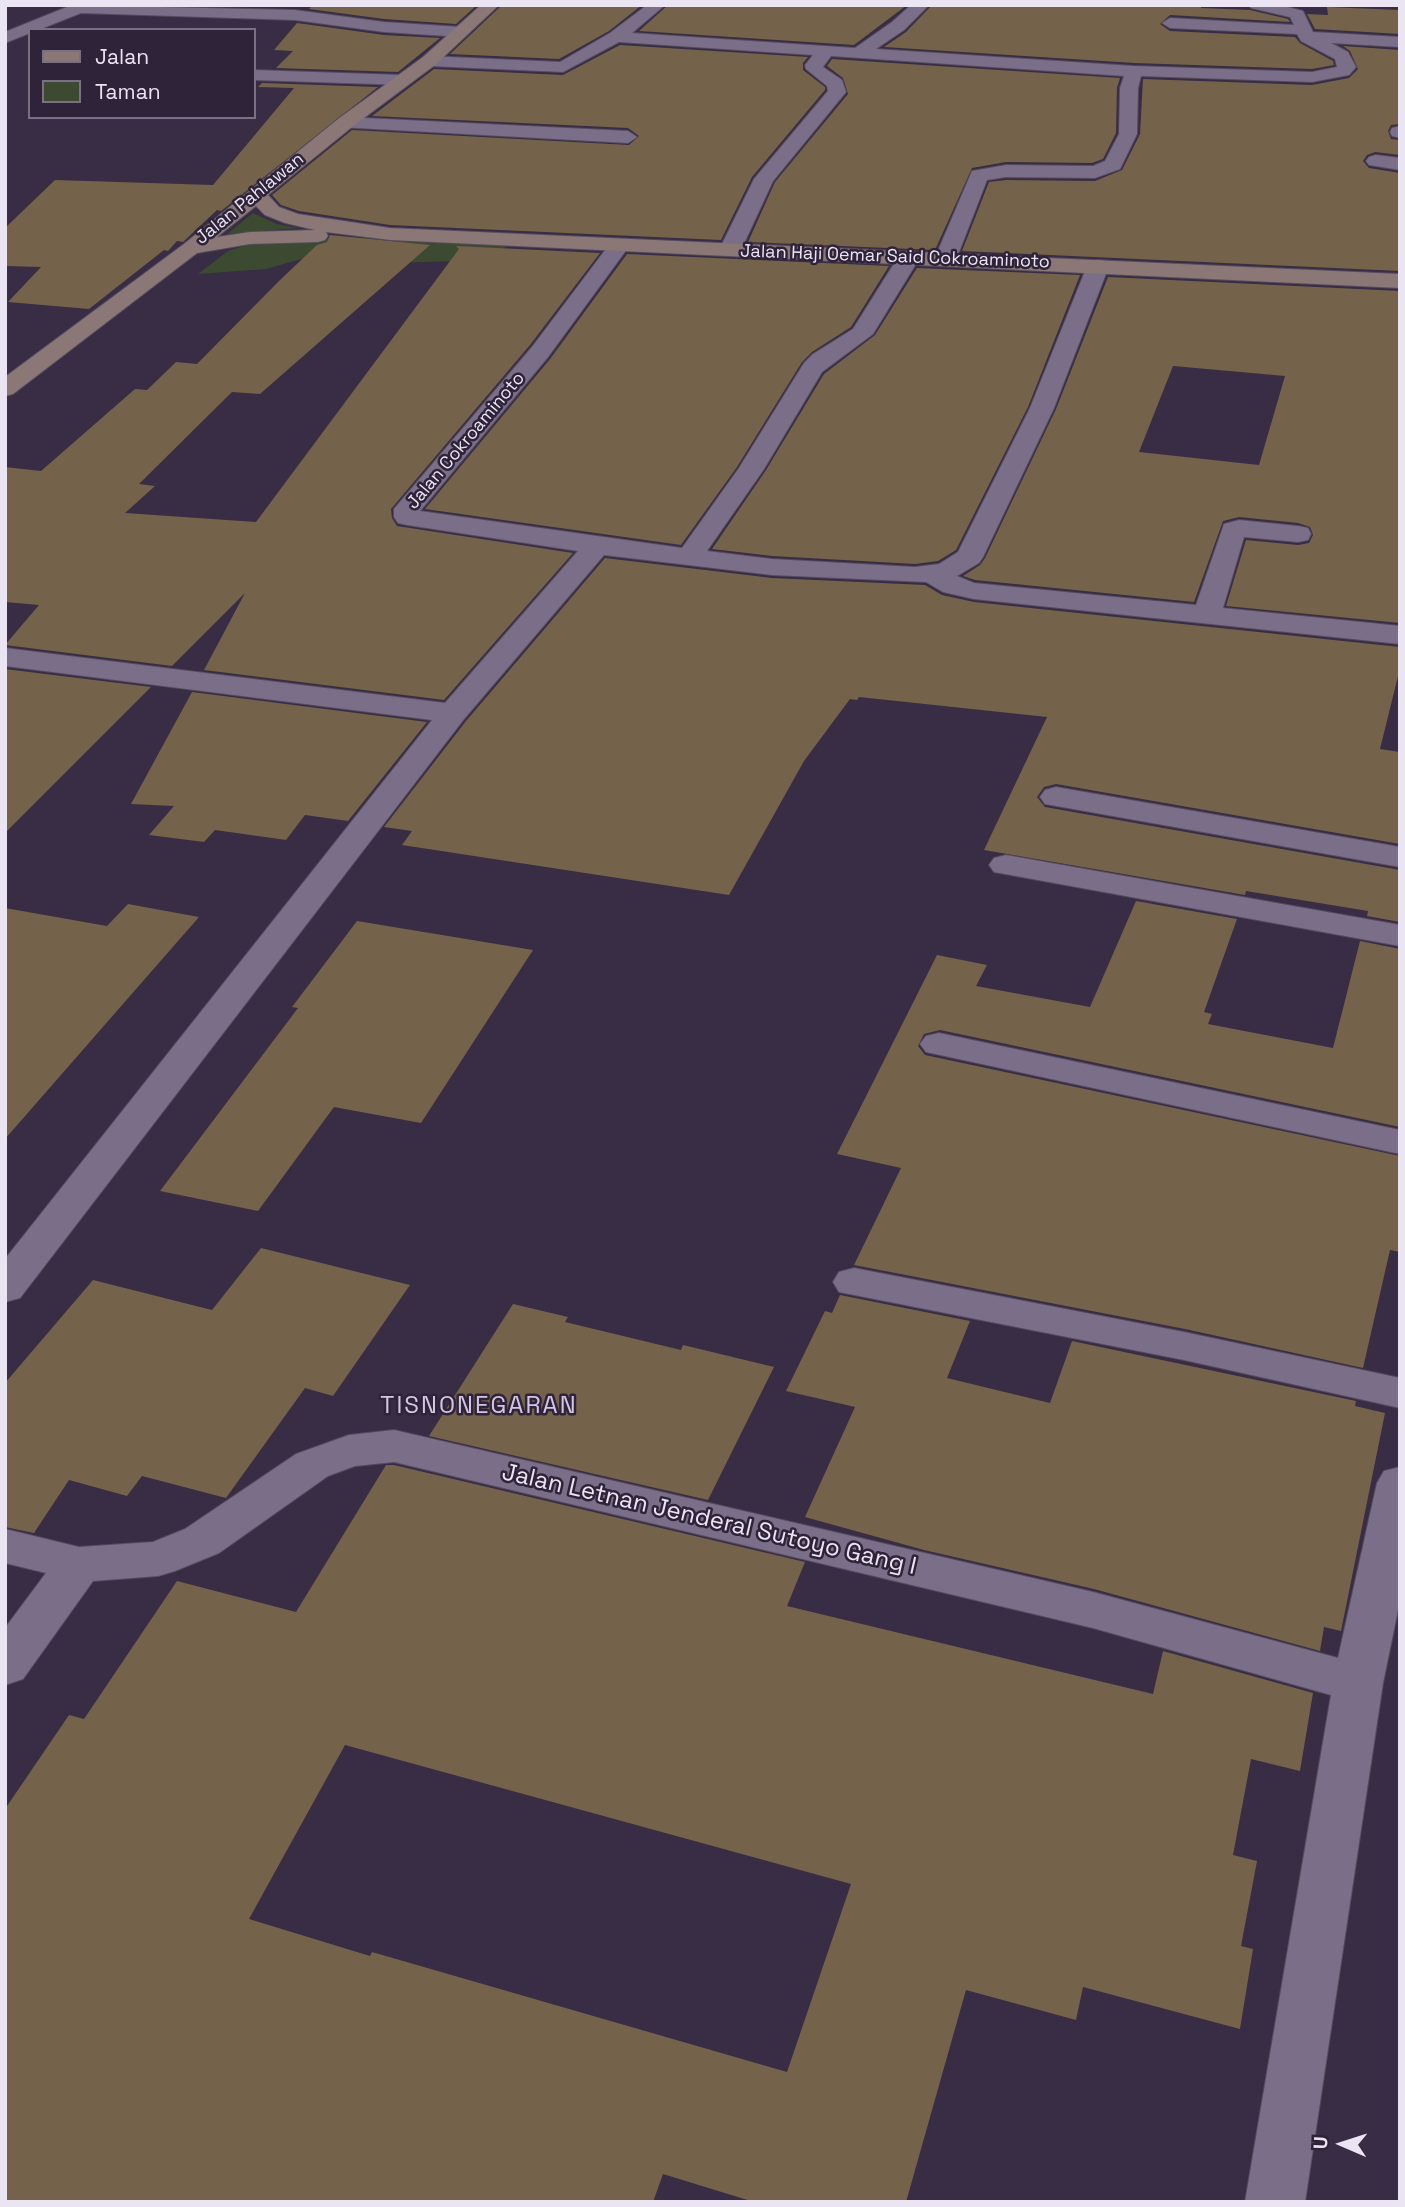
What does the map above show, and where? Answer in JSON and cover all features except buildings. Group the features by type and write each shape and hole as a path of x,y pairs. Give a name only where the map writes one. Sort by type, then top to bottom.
{"main road":[{"name":"Jalan Pahlawan","path":"5,389 191,248 345,122 429,61 491,5"},
{"path":"256,194 272,211 292,219 331,228 390,234"},
{"name":"Jalan Haji Oemar Said Cokroaminoto","path":"390,234 1400,281"},
{"path":"191,248 261,238 390,234"}],"street":[{"path":"429,61 564,67 616,37 657,5"},
{"path":"857,54 898,26 921,5"},
{"path":"616,37 1134,71 1312,77 1343,71 1347,67 1342,56 1304,34 1297,14 1257,5"},
{"path":"30,28 73,9 195,10 295,15 384,27 462,32"},
{"path":"167,28 195,10"},
{"path":"1170,23 1400,42"},
{"path":"5,39 28,29"},
{"path":"5,39 28,42"},
{"path":"1332,51 1400,56"},
{"path":"730,250 764,179 837,92 836,84 815,69 814,65 825,52"},
{"path":"945,260 979,175 1006,171 1086,173 1106,170 1114,165 1128,134 1129,88 1134,71"},
{"path":"256,75 403,80"},
{"path":"345,122 628,137"},
{"path":"1376,161 1400,164"},
{"name":"Jalan Cokroaminoto","path":"597,546 426,521 407,517 406,513 540,352 619,246"},
{"path":"689,557 751,469 812,368 821,359 862,334 908,259"},
{"path":"5,1288 453,713 597,546 810,570 933,574 946,571 969,557 1042,408 1098,266"},
{"path":"1207,615 1236,528 1298,534"},
{"path":"933,574 953,586 974,591 1400,635"},
{"path":"5,657 453,713"},
{"path":"1056,797 1400,857"},
{"path":"1006,865 1400,936"},
{"path":"939,1044 1400,1142"},
{"path":"854,1282 1184,1346 1400,1393"},
{"name":"Jalan Letnan Jenderal Sutoyo Gang I","path":"5,1546 79,1564 158,1559 202,1541 312,1465 349,1451 394,1446 1093,1610 1358,1683"},
{"path":"1275,2202 1358,1683 1400,1483"},
{"path":"5,1666 79,1564"}],"green space":[{"path":"253,213 277,224 299,228 227,234"},
{"path":"388,238 507,245 494,260 387,263 339,256 301,259 266,269 198,274 228,251 250,244 290,239"}],"district":[{"name":"TISNONEGARAN","path":"479,1406"}]}
